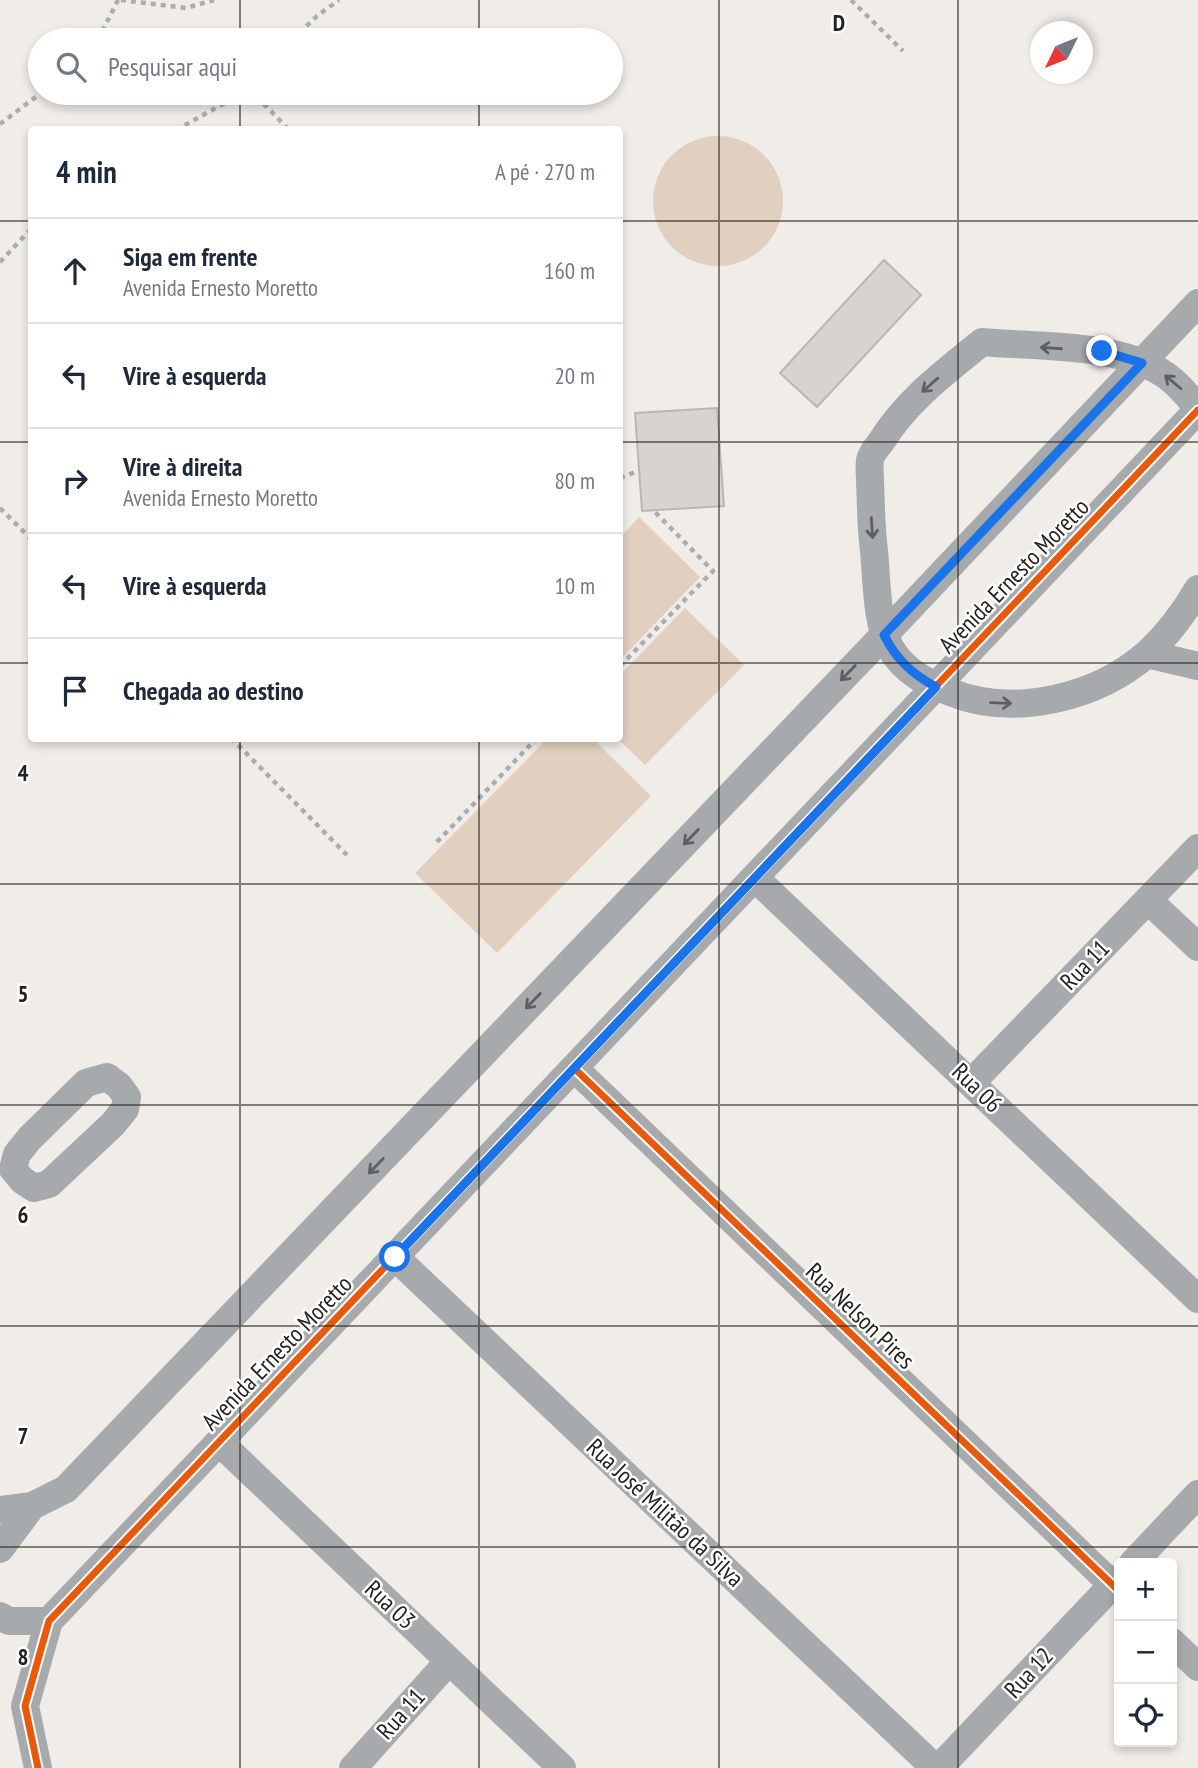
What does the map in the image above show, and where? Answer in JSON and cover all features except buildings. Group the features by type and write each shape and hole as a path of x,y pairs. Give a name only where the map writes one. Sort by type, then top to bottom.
{"street":[{"path":"0,1510 32,1506 66,1489 1198,303"},
{"path":"1198,410 1174,381 1159,370 1142,363 1102,351 982,342 914,400 891,426 870,460 871,526 884,635 892,652 904,666 936,687 972,701 1003,704 1065,696 1094,686 1122,672 1147,654 1169,632 1198,589"},
{"name":"Avenida Ernesto Moretto","path":"49,1621 1198,410"},
{"path":"1147,654 1198,666"},
{"name":"Rua 11","path":"971,1083 1198,848"},
{"name":"Rua 06","path":"755,877 1198,1299"},
{"path":"1148,900 1198,947"},
{"name":"Rua Nelson Pires","path":"574,1068 1114,1582"},
{"name":"Rua José Militão da Silva","path":"395,1257 937,1768"},
{"name":"Rua 03","path":"219,1442 562,1768"},
{"path":"1138,1558 1198,1494"},
{"path":"0,1549 32,1506"},
{"name":"Rua 12","path":"937,1768 1114,1588"},
{"path":"0,1616 9,1621 49,1621 25,1706 38,1768"},
{"path":"1177,1647 1198,1667"},
{"name":"Rua 11","path":"353,1768 449,1661"}],"path":[{"path":"105,28 120,0 186,8 214,0"},
{"path":"304,28 339,0"},
{"path":"850,0 903,51"},
{"path":"0,124 28,103"},
{"path":"183,126 223,105"},
{"path":"264,105 285,126"},
{"path":"0,261 28,232"},
{"path":"623,477 638,471"},
{"path":"0,508 28,536"},
{"path":"623,663 713,571 654,511"},
{"path":"235,742 347,855"},
{"path":"436,842 533,742"}],"shaded area":[{"path":"718,136 743,141 764,155 778,176 783,201 778,226 764,247 743,261 718,266 693,261 672,247 658,226 653,201 658,176 672,155 693,141"},
{"path":"639,517 700,577 623,657 623,535"},
{"path":"685,608 744,665 645,765 621,742 623,672"},
{"path":"544,742 596,742 651,796 497,953 415,873"}],"cycle path":[{"path":"38,1768 25,1706 49,1621 1198,410"},
{"path":"574,1068 1114,1586"}],"route":[{"path":"395,1257 936,687 904,666 892,652 884,635 1142,363 1102,351"}]}
